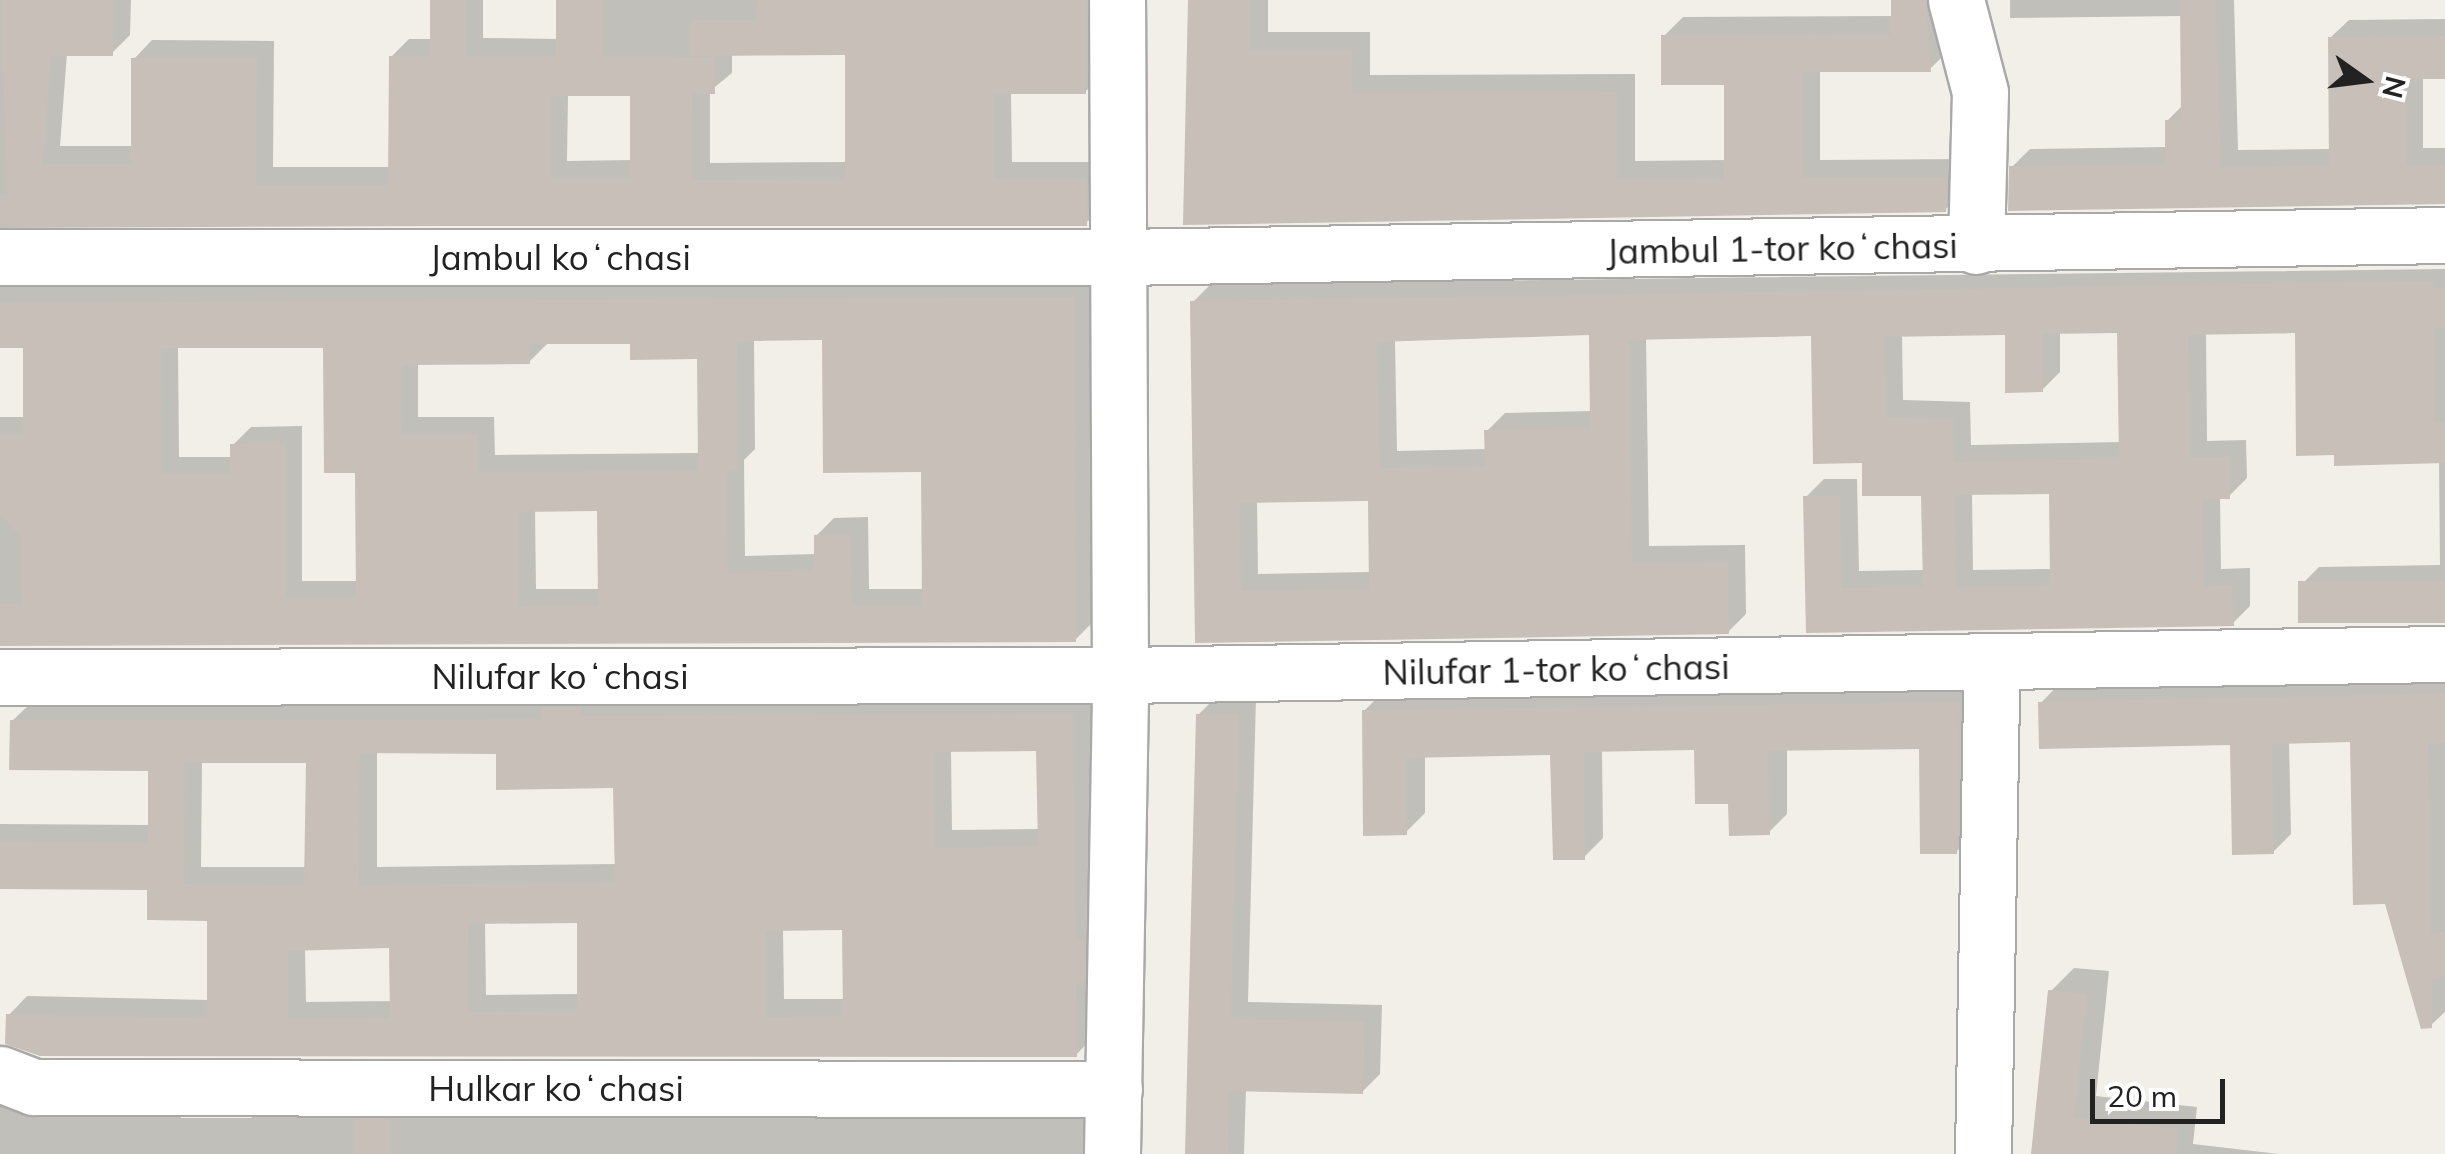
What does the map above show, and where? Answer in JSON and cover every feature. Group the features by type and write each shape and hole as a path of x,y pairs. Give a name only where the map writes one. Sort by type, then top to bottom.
{"street":[{"path":"1112,1154 1120,675 1117,0"},
{"path":"1956,0 1980,92 1976,246"},
{"name":"Jambul 1-tor koʻchasi","path":"1120,257 2445,236"},
{"name":"Jambul koʻchasi","path":"0,257 1120,257"},
{"name":"Nilufar 1-tor koʻchasi","path":"1120,675 2445,654"},
{"path":"1984,1154 1992,662"},
{"name":"Nilufar koʻchasi","path":"0,677 1120,675"},
{"name":"Hulkar koʻchasi","path":"0,1074 34,1087 1114,1089"}],"building":[{"path":"1,0 114,0 113,56 51,56 43,164 131,164 131,58 257,58 256,185 388,185 389,56 430,56 430,0 466,0 466,56 556,56 556,0 602,0 602,56 715,57 715,94 692,94 693,180 845,179 845,55 691,56 691,20 756,20 757,0 1086,0 1086,94 994,94 994,179 1087,179 1087,226 0,226 0,195 7,195","holes":["551,96 630,96 630,178 550,178"]},
{"path":"1188,0 1250,0 1250,50 1352,50 1352,93 1617,92 1617,179 1724,178 1724,85 1661,85 1661,35 1891,34 1891,0 1926,0 1931,72 1802,72 1802,177 1947,177 1946,212 1183,225"},
{"path":"2180,0 2216,0 2221,167 2329,165 2328,37 2445,36 2445,79 2406,79 2406,165 2445,165 2445,204 2008,211 2009,166 2165,164 2165,120 2181,120"},
{"path":"2433,281 2433,288 2445,288 2445,328 2434,328 2435,423 2445,423 2445,463 2334,466 2334,455 2296,456 2295,333 2188,335 2190,457 2229,457 2230,499 2203,499 2204,586 2232,585 2234,626 1806,633 1803,496 1840,496 1842,588 1923,587 1921,496 1862,496 1862,463 1813,464 1811,336 1629,340 1632,563 1728,562 1729,634 1195,643 1190,301","holes":["2117,333 2119,459 1954,462 1953,419 1886,417 1884,337 2005,335 2005,393 2043,392 2042,334","1589,335 1590,428 1484,430 1485,466 1380,468 1377,342","2049,494 2050,586 1956,587 1955,495","1368,501 1369,589 1241,591 1240,503"]},
{"path":"1075,297 1076,642 0,646 0,604 22,604 21,538 0,515 0,434 23,434 23,348 0,348 0,303","holes":["822,340 823,473 921,472 922,606 852,606 851,534 814,535 814,571 728,573 727,470 738,470 737,341","529,344 630,344 630,360 697,359 698,470 478,472 477,434 401,434 402,365 530,364","161,348 323,348 324,473 355,473 356,598 285,598 285,443 230,444 230,474 162,474","597,511 598,605 518,606 518,512"]},
{"path":"2298,581 2445,581 2445,623 2298,623"},
{"path":"2445,693 2445,743 2428,744 2431,935 2445,931 2445,976 2432,980 2432,1028 2421,1029 2385,904 2353,905 2350,742 2272,744 2274,854 2232,855 2230,745 2039,749 2038,702"},
{"path":"1960,702 1957,854 1920,854 1919,749 1768,751 1770,835 1729,836 1728,804 1695,804 1694,750 1584,752 1585,860 1553,860 1550,755 1406,758 1407,835 1363,836 1362,710"},
{"path":"541,707 581,707 581,716 1073,714 1076,941 1084,941 1084,983 1076,983 1077,1057 40,1056 5,1044 6,1014 207,1018 207,921 147,920 147,890 0,889 0,842 148,843 148,771 9,770 10,720 541,719","holes":["1036,751 1038,846 934,848 933,752","360,753 496,754 496,790 613,788 615,882 359,885","185,763 306,763 304,885 184,884","577,923 577,1011 469,1012 468,924","842,930 843,1016 766,1017 766,931","389,948 390,1018 288,1019 288,951"]},
{"path":"1196,714 1239,715 1231,1019 1365,1022 1363,1094 1229,1091 1228,1154 1185,1154"},
{"path":"2048,990 2087,994 2074,1118 2178,1129 2177,1154 2031,1154"},
{"path":"354,1119 389,1119 389,1154 354,1154"}]}
